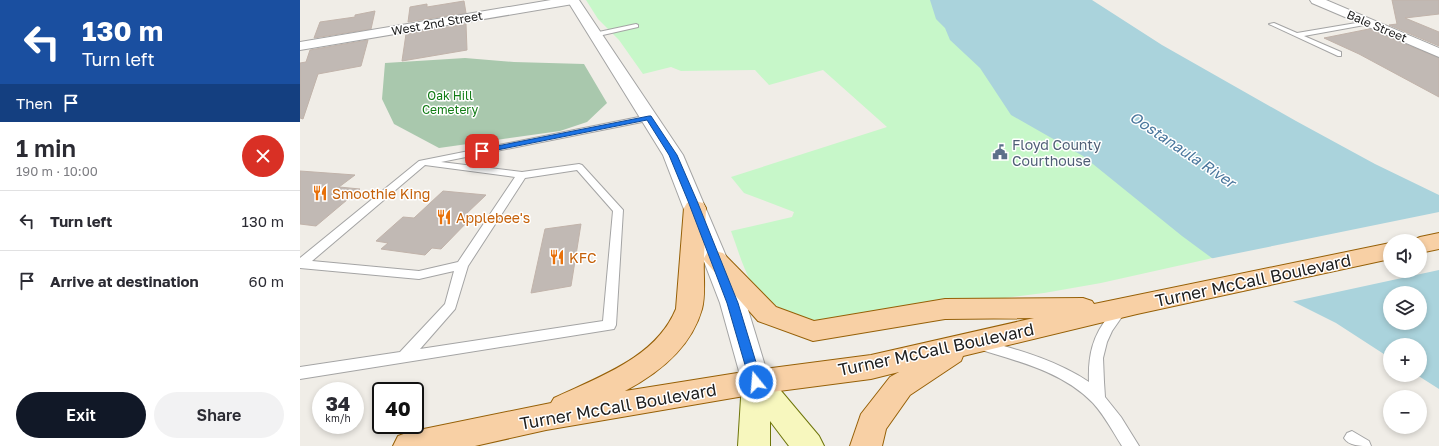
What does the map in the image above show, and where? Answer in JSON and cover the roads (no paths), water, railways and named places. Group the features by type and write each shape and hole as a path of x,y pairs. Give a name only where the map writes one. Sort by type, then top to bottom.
{"main road":[{"path":"546,417 642,367 661,354 670,344 683,324 689,309 695,208"},
{"path":"1427,244 1439,241"},
{"name":"Turner McCall Boulevard","path":"409,446 546,417 756,382 871,367 1129,306 1383,252"},
{"path":"715,259 767,314 813,330 829,329 945,309 1129,306"},
{"path":"866,446 872,424 900,386 970,343"},
{"path":"754,446 756,382"},
{"path":"756,382 808,446"}],"street":[{"path":"573,0 594,35 673,155 733,303 756,382"},
{"name":"West 2nd Street","path":"300,46 573,0"},
{"name":"Bale Street","path":"1316,0 1439,53"}],"lane":[{"path":"1297,35 1368,23"},
{"path":"1272,24 1338,54"},
{"path":"594,35 636,26"},
{"path":"301,263 422,163 649,118"},
{"path":"300,373 609,325 618,210 579,167 522,175 422,163"},
{"path":"405,356 450,306 462,265 522,175"},
{"path":"301,263 419,275 462,265"},
{"path":"1098,398 1096,362 1099,346 1104,334 1129,306"},
{"path":"970,343 1027,359 1068,375 1098,398 1131,446"}],"water":[{"name":"Oostanaula River","path":"930,0 1092,0 1162,45 1296,121 1375,164 1439,195 1439,389 1427,381 1427,338 1383,338 1383,353 1336,323 1224,267 1182,236 1083,156 1011,115 980,68 950,40 945,28 936,19"}],"place":[{"name":"Floyd County Courthouse","path":"1000,152"},
{"name":"Smoothie King","path":"320,193"},
{"name":"Applebee's","path":"444,217"},
{"name":"KFC","path":"557,257"}],"park label":[{"name":"Oak Hill Cemetery","path":"450,102"}]}
